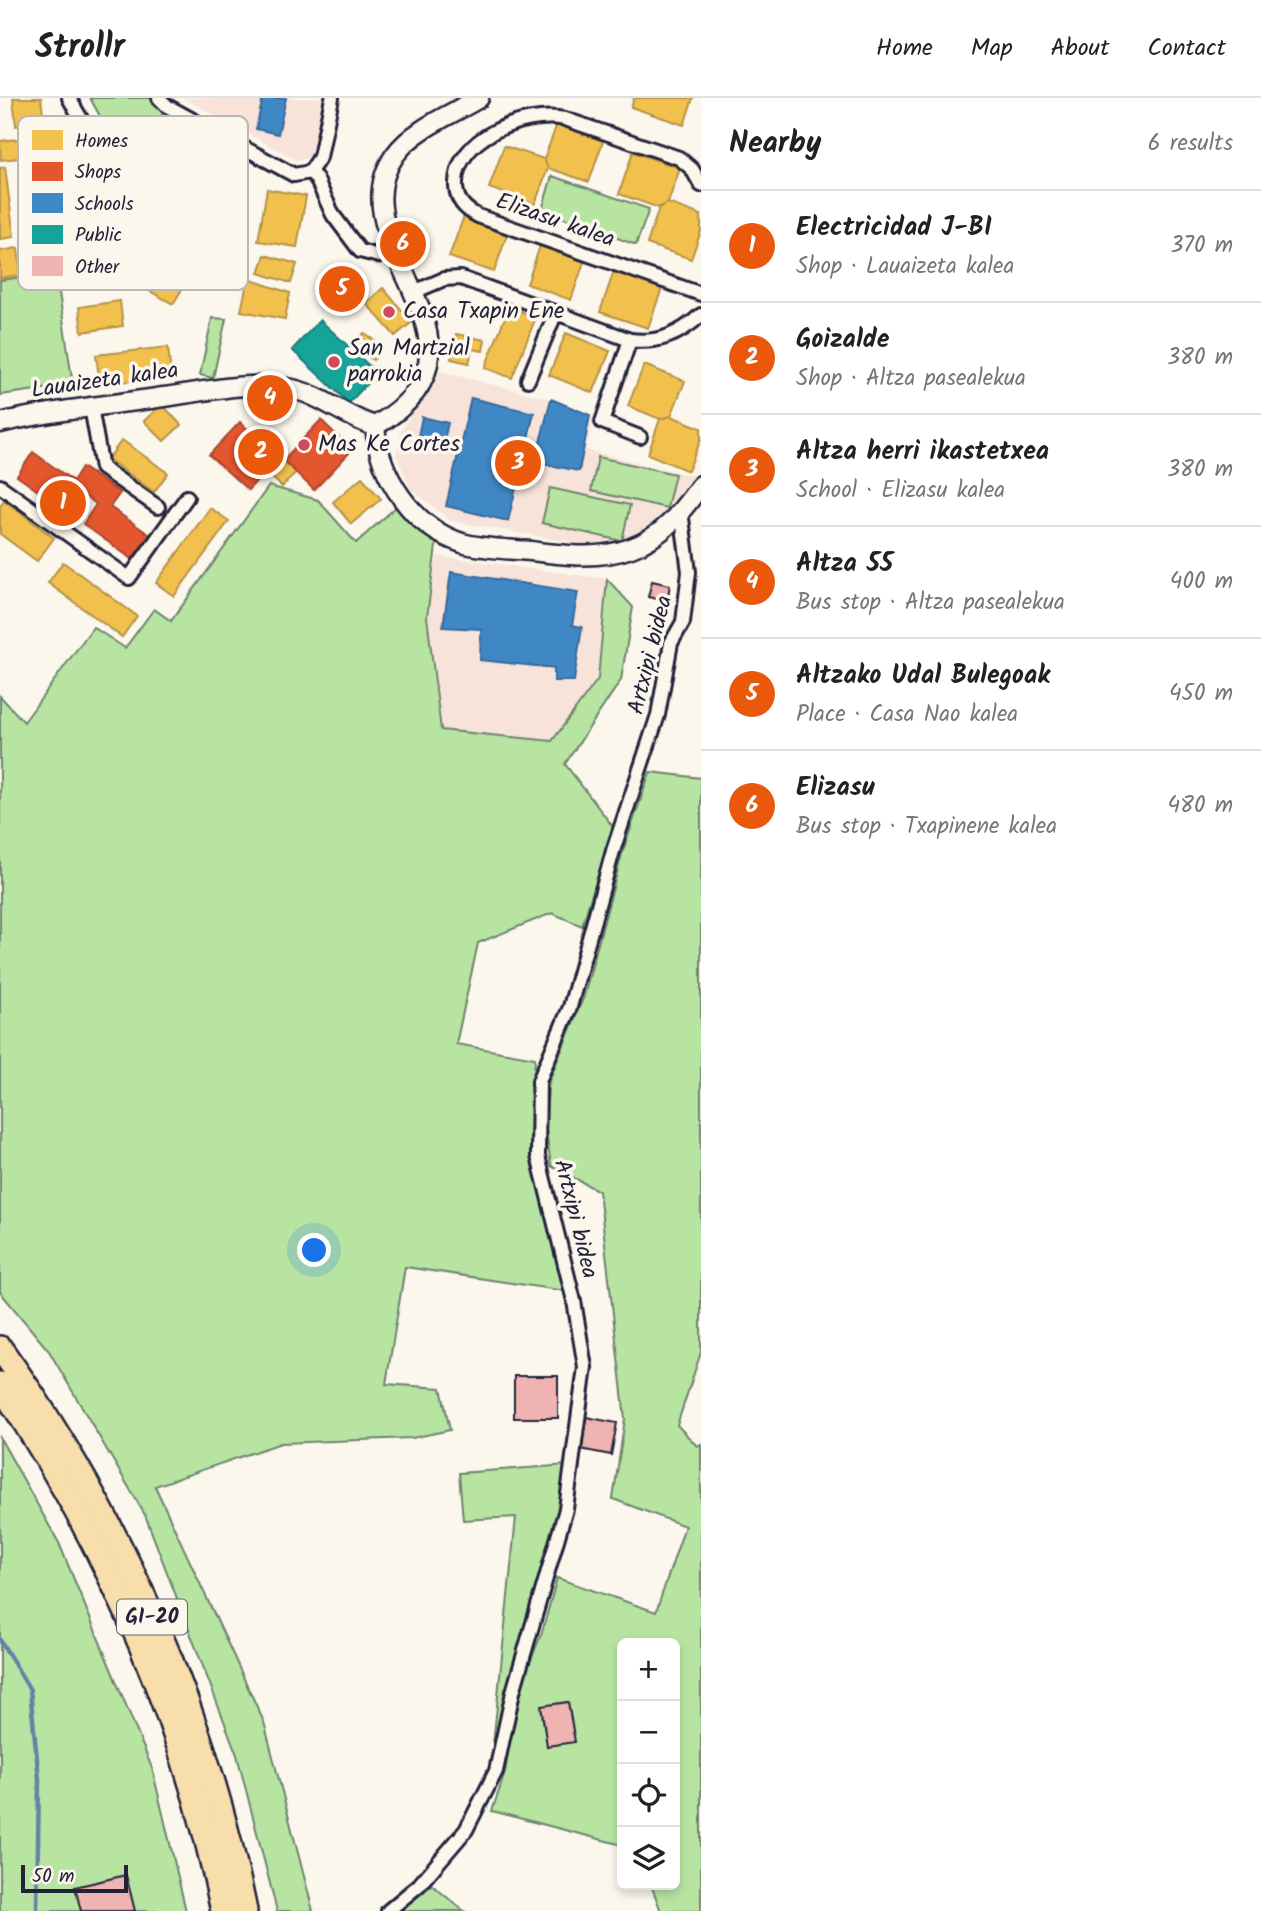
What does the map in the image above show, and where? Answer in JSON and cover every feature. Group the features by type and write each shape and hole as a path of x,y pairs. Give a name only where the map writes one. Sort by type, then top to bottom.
{"highway":[{"name":"GI-20","path":"0,1348 79,1472 156,1624 210,1773 245,1911"},
{"name":"GI-20","path":"0,1384 59,1479 136,1632 189,1778 223,1911"}],"street":[{"path":"69,98 79,116"},
{"path":"159,98 167,106 185,116"},
{"path":"248,150 294,175 310,172 320,157 332,98"},
{"path":"479,98 413,138 396,154 382,192 382,217 414,292 430,343 427,364 412,396 400,411 375,426 377,446 400,498 420,519 442,534 464,543 575,557 632,548 666,529 701,485"},
{"name":"Elizasu kalea","path":"701,185 692,169 679,158 565,119 550,117 528,119 492,134 470,150 455,176 457,197 468,211 478,216 701,293"},
{"path":"310,172 316,178 332,215 360,251 379,256 395,252"},
{"path":"414,292 444,279 461,278 630,340 648,342 683,331 701,315"},
{"path":"528,380 556,312"},
{"path":"630,340 602,422 640,437"},
{"name":"Lauaizeta kalea","path":"0,423 216,390 287,387 312,395 360,422 375,426"},
{"path":"91,407 102,468 158,507"},
{"path":"0,486 128,578 187,497"},
{"name":"Artxipi bidea","path":"388,1911 419,1885 466,1830 496,1771 513,1692 566,1509 585,1367 574,1301 538,1156 538,1080 570,1007 613,851 658,715 671,643 683,622 689,572 681,511"}],"shaded area":[{"path":"183,98 324,98 314,151 308,158 296,160 248,134 248,116 216,116"},
{"path":"438,371 551,399 594,416 586,450 693,476 667,512 647,529 620,543 592,546 451,521 411,489 396,455 401,431"},
{"path":"437,556 607,579 598,679 552,741 441,730 427,616"}],"green space":[{"path":"90,98 152,98 164,112 161,116 100,116"},
{"path":"552,176 649,209 636,245 542,210"},
{"path":"18,278 18,290 59,290 73,385 0,395 0,280"},
{"path":"212,318 226,319 213,378 200,375"},
{"path":"598,457 675,474 667,508 591,491"},
{"path":"269,486 318,500 356,543 397,506 437,538 427,617 441,730 552,741 598,679 607,579 633,607 621,680 565,764 613,827 582,926 552,913 478,943 456,1044 535,1058 530,1140 565,1291 405,1267 386,1384 441,1388 450,1430 412,1438 281,1443 155,1486 264,1722 313,1911 277,1911 237,1755 145,1515 49,1351 0,1292 0,696 24,722 93,627 125,648 154,609 171,621"},
{"path":"550,488 630,505 622,541 542,523"},
{"path":"650,772 701,778 701,1352 677,1425 697,1446 701,1444 701,1911 661,1911 653,1890 680,1890 680,1638 617,1638 617,1844 492,1811 505,1773 517,1696 542,1632 557,1578 656,1612 685,1526 613,1499 625,1419 599,1191 551,1166 545,1123 549,1081 584,996 622,854"},
{"path":"0,1438 59,1543 152,1768 186,1911 0,1911"},
{"path":"568,1465 553,1538 492,1755 516,1517 463,1520 459,1473"},
{"path":"432,1885 464,1911 399,1911"}],"building: Homes":[{"path":"13,98 41,98 43,116 18,116 16,126"},
{"path":"634,98 693,98 684,125 631,107"},
{"path":"557,124 603,141 589,182 548,168 544,159"},
{"path":"18,139 18,158 1,160 0,141"},
{"path":"504,146 544,159 548,168 535,204 489,188"},
{"path":"633,152 680,168 668,203 659,208 619,194"},
{"path":"5,167 14,237 0,239 0,168"},
{"path":"267,189 306,196 297,247 258,241"},
{"path":"668,203 701,215 701,231 691,259 647,244 659,208"},
{"path":"464,216 508,232 494,272 449,257"},
{"path":"541,243 585,259 571,300 527,284"},
{"path":"18,248 18,275 0,278 0,251"},
{"path":"265,255 297,264 291,283 259,273"},
{"path":"615,268 663,285 648,328 600,312"},
{"path":"248,279 290,293 285,319 241,311 246,290 248,290"},
{"name":"Casa Txapin Ene","path":"383,288 412,322 395,336 366,303"},
{"path":"148,290 182,290 173,304"},
{"path":"120,301 123,326 82,332 79,307"},
{"path":"509,307 536,317 512,378 485,368"},
{"path":"364,333 383,347 373,360 354,346"},
{"path":"566,333 610,351 593,393 549,375"},
{"path":"456,334 485,340 483,351 472,349 469,363 451,359"},
{"path":"168,347 171,377 100,384 96,355"},
{"path":"644,365 685,381 671,416 660,419 628,406"},
{"path":"162,404 181,425 164,441 144,421"},
{"path":"671,416 701,428 701,439 688,471 648,454 660,419"},
{"path":"122,440 168,473 154,492 108,459"},
{"path":"278,458 296,472 282,487 265,471"},
{"path":"362,477 381,499 351,524 333,502"},
{"path":"4,500 54,538 37,561 0,534 0,506"},
{"path":"210,508 229,521 174,596 156,583"},
{"path":"63,562 137,616 122,637 48,583"}],"building: Shops":[{"path":"321,420 352,450 314,490 283,460"},
{"path":"240,422 278,458 248,490 209,455"},
{"path":"33,452 73,481 82,467 120,493 110,507 150,535 132,559 83,524 96,504 78,492 65,510 17,476"}],"building: Schools":[{"path":"263,98 286,98 278,134 256,129"},
{"path":"471,398 534,413 508,521 446,506"},
{"path":"551,399 590,415 579,471 535,462"},
{"path":"422,417 448,423 441,453 420,448 422,437 418,436"},
{"path":"451,572 578,592 572,625 582,627 574,681 554,681 554,668 480,660 481,629 443,627"}],"building: Public":[{"path":"341,269 362,295 343,310 322,284"},
{"name":"San Martzial parrokia","path":"320,320 377,373 349,403 292,350"}],"building: Other":[{"path":"652,581 670,585 667,601 648,597"},
{"path":"514,1376 558,1376 558,1418 514,1418"},
{"path":"586,1417 617,1423 611,1455 580,1449"},
{"path":"568,1702 575,1742 547,1746 541,1706"},
{"path":"126,1875 135,1911 81,1911 75,1887"}],"waterway":[{"path":"0,1640 30,1690 39,1779 37,1911"}],"place":[{"name":"Elizasu","path":"403,244"},
{"name":"Altzako Udal Bulegoak","path":"342,289"},
{"name":"Casa Txapin Ene","path":"389,312"},
{"name":"San Martzial parrokia","path":"334,362"},
{"name":"Altza 55","path":"270,398"},
{"name":"Mas Ke Cortes","path":"304,445"},
{"name":"Goizalde","path":"261,452"},
{"name":"Altza herri ikastetxea","path":"518,463"},
{"name":"Electricidad J-BI","path":"63,503"}]}
